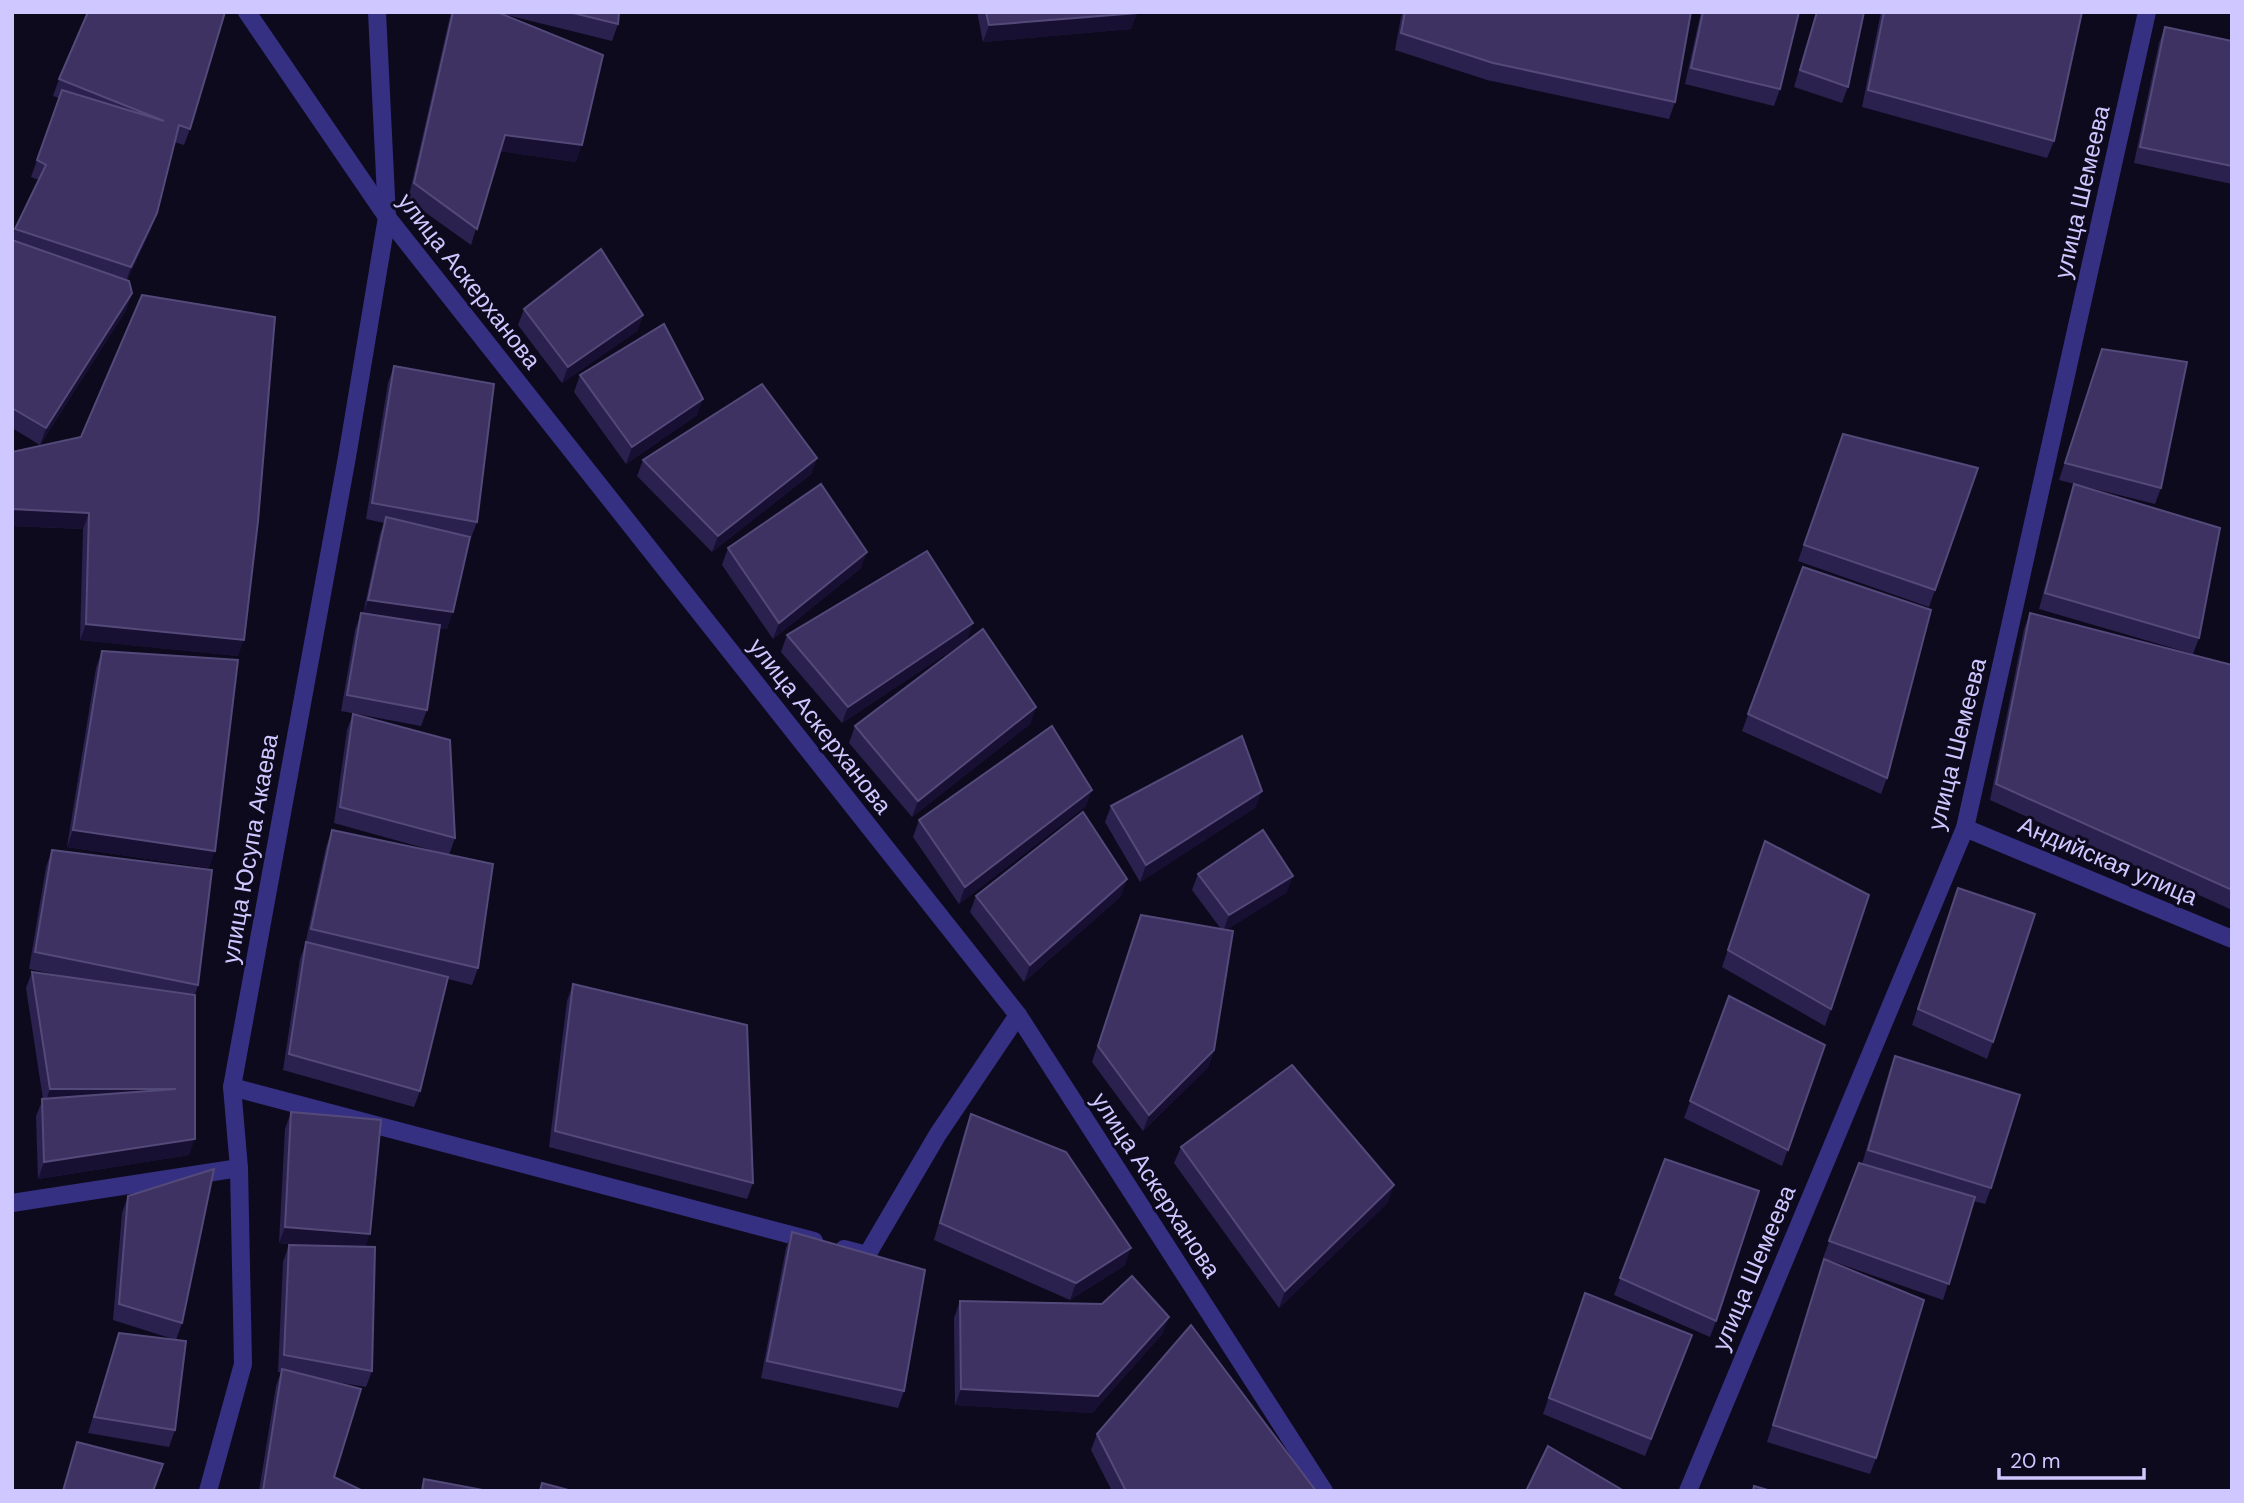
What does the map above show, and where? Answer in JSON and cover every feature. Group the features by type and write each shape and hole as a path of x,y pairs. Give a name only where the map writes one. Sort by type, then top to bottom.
{"street":[{"name":"улица Аскерханова","path":"247,12 387,217 1018,1016 1324,1491"},
{"name":"улица Юсупа Акаева","path":"208,1491 243,1364 239,1168 232,1087 387,217 377,12"},
{"name":"улица Шемеева","path":"1688,1491 1965,828 2147,12"},
{"name":"Андийская улица","path":"1965,828 2232,939"},
{"path":"232,1087 867,1255 938,1134 1018,1016"},
{"path":"12,1203 239,1168"}],"building":[{"path":"88,12 225,12 190,129 179,125 157,213 131,267 15,229 46,165 37,160 62,90 164,121 59,79"},
{"path":"453,12 497,12 603,55 582,145 505,135 477,229 414,183"},
{"path":"569,12 619,12 618,24"},
{"path":"986,12 1137,12 1137,13 989,25"},
{"path":"1405,12 1691,12 1675,102 1493,63 1401,33"},
{"path":"1703,12 1799,12 1780,89 1691,68"},
{"path":"1817,12 1864,12 1848,87 1800,70"},
{"path":"1884,12 2082,12 2054,141 1868,90"},
{"path":"2165,27 2232,41 2232,166 2140,147"},
{"path":"12,240 129,281 132,293 46,428 12,408"},
{"path":"601,249 643,315 568,367 524,309"},
{"path":"142,295 275,317 258,521 244,640 86,624 89,513 12,509 12,452 81,437"},
{"path":"664,324 703,399 632,447 580,375"},
{"path":"2102,349 2187,362 2161,488 2065,463"},
{"path":"394,366 494,384 477,522 372,503"},
{"path":"762,384 817,458 718,536 643,460"},
{"path":"1843,434 1978,468 1935,590 1804,545"},
{"path":"821,484 867,552 779,623 728,548"},
{"path":"2074,484 2220,528 2199,638 2045,593"},
{"path":"386,517 470,537 453,612 368,600"},
{"path":"927,551 973,623 848,707 787,635"},
{"path":"1803,567 1931,610 1887,778 1748,714"},
{"path":"361,613 440,625 427,710 347,695"},
{"path":"2030,613 2232,665 2232,890 1996,784"},
{"path":"983,629 1036,707 918,801 855,726"},
{"path":"102,651 238,660 215,851 73,830"},
{"path":"353,714 450,740 455,838 340,807"},
{"path":"1052,726 1092,790 965,887 919,820"},
{"path":"1242,736 1262,791 1146,865 1111,806"},
{"path":"1083,812 1127,879 1030,965 976,896"},
{"path":"332,830 493,864 478,968 311,929"},
{"path":"1263,830 1293,876 1229,915 1198,874"},
{"path":"1765,841 1869,895 1831,1009 1728,950"},
{"path":"52,850 212,870 198,985 35,952"},
{"path":"1958,888 2035,914 1993,1042 1918,1009"},
{"path":"1141,915 1233,931 1214,1050 1149,1115 1098,1046"},
{"path":"306,942 448,977 420,1091 289,1054"},
{"path":"32,972 195,995 195,1139 44,1162 42,1099 176,1089 50,1089"},
{"path":"573,984 747,1025 753,1183 555,1131"},
{"path":"1729,996 1825,1045 1788,1150 1690,1101"},
{"path":"1895,1056 2020,1095 1991,1188 1868,1150"},
{"path":"1292,1065 1394,1185 1285,1291 1181,1147"},
{"path":"291,1112 381,1120 370,1234 285,1227"},
{"path":"971,1114 1066,1152 1131,1248 1076,1283 940,1223"},
{"path":"1665,1159 1759,1191 1716,1321 1620,1278"},
{"path":"1859,1163 1975,1197 1949,1284 1829,1241"},
{"path":"214,1169 182,1323 119,1304 128,1196"},
{"path":"792,1232 925,1270 904,1391 767,1361"},
{"path":"289,1245 375,1247 372,1371 284,1355"},
{"path":"1824,1259 1924,1300 1876,1458 1773,1425"},
{"path":"1132,1276 1169,1317 1098,1396 961,1389 960,1301 1102,1304"},
{"path":"1585,1293 1692,1335 1651,1439 1549,1398"},
{"path":"1191,1325 1316,1491 1126,1491 1097,1434"},
{"path":"119,1333 186,1341 175,1430 94,1417"},
{"path":"282,1369 361,1389 334,1477 363,1491 263,1491"},
{"path":"77,1442 163,1464 153,1491 63,1491"},
{"path":"1548,1446 1624,1491 1526,1491"},
{"path":"424,1479 488,1491 422,1491"},
{"path":"542,1483 572,1491 540,1491"},
{"path":"1754,1486 1771,1491 1753,1491"}]}
